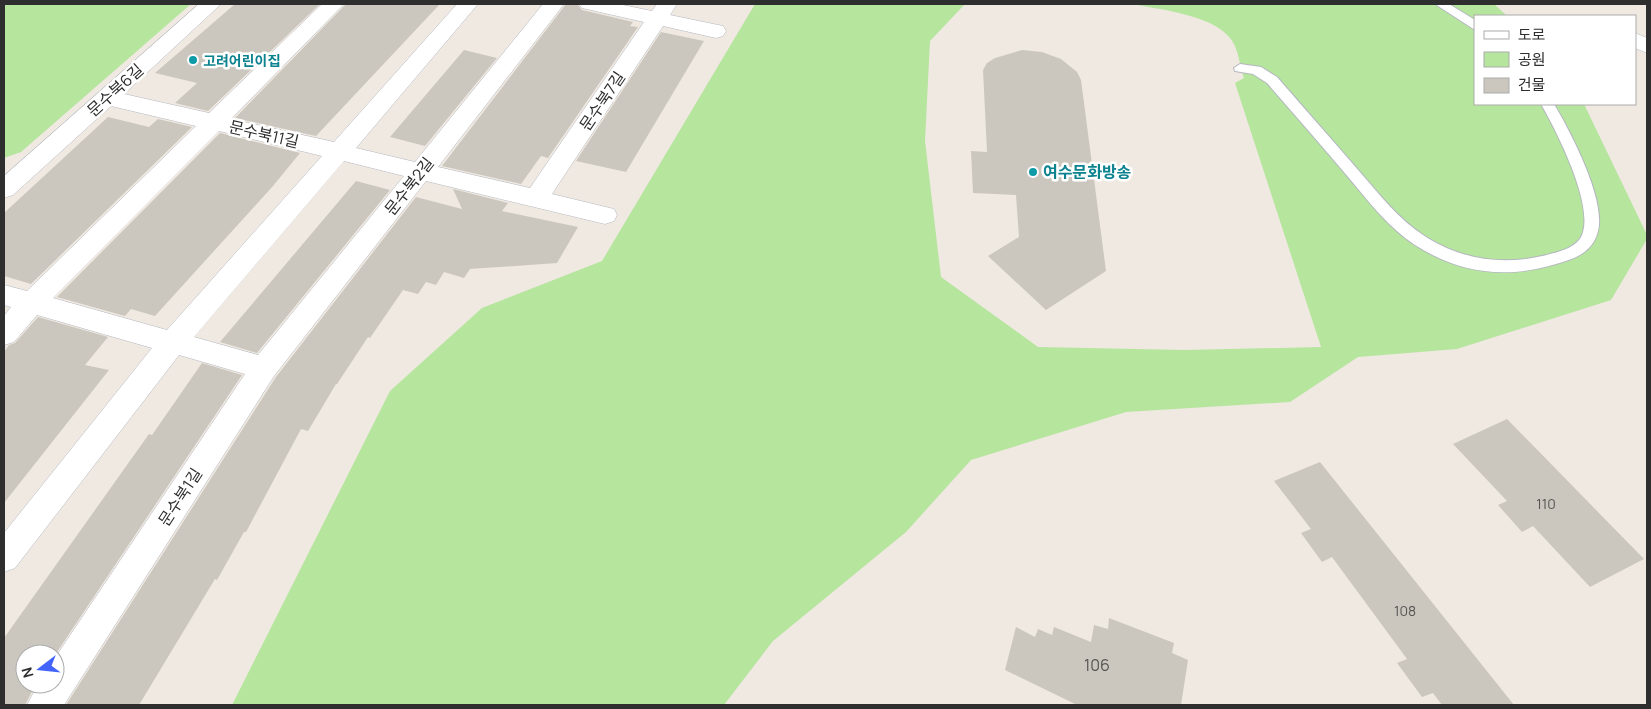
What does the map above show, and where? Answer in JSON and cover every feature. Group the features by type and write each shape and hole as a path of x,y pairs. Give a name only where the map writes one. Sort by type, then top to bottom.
{"street":[{"name":"문수북6길","path":"9,179 107,97 211,4"},
{"path":"4,334 31,303 334,4"},
{"path":"4,557 173,342 468,4"},
{"name":"문수북2길","path":"264,368 554,4"},
{"path":"589,4 662,11 716,31"},
{"name":"문수북7길","path":"536,199 662,11"},
{"name":"문수북11길","path":"107,97 421,171"},
{"path":"421,171 605,215"},
{"path":"4,295 264,368"},
{"name":"문수북1길","path":"44,705 264,368"}],"lane":[{"path":"1441,4 1474,25"},
{"path":"1240,68 1256,70 1272,80 1395,222 1405,231 1428,247 1444,254 1465,261 1502,268 1534,265 1574,252 1584,245 1592,225 1592,214 1583,180 1557,119 1549,105"}],"green space":[{"path":"4,4 191,4 21,152 4,158"},
{"path":"755,4 965,4 930,41 925,141 941,277 1038,347 1185,350 1321,347 1235,83 1244,78 1234,44 1227,34 1203,20 1189,15 1132,4 1494,4 1506,15 1474,15 1474,105 1584,105 1647,235 1647,239 1611,300 1457,349 1358,357 1290,402 1126,412 971,460 906,532 773,641 724,705 232,705 390,391 482,308 602,261"}],"building":[{"path":"235,4 320,4 208,111 175,103 197,83 155,73"},
{"path":"346,4 440,4 316,136 235,118"},
{"path":"566,4 577,4 582,10 633,22 630,26 638,27 548,158 541,156 521,184 442,166"},
{"path":"661,32 704,41 626,172 576,161"},
{"path":"464,50 497,58 425,146 390,137"},
{"name":"여수문화방송","path":"1022,50 1042,52 1061,59 1077,72 1081,80 1106,271 1046,310 988,256 1019,237 1016,195 973,193 971,151 987,152 983,70 987,63 995,58"},
{"path":"108,117 149,127 158,119 192,127 31,284 4,276 4,213"},
{"path":"220,133 300,153 273,186 155,316 131,309 125,316 57,297"},
{"path":"356,181 390,190 257,353 220,342"},
{"path":"453,189 508,203 502,211 578,227 557,263 470,269 464,278 444,272 436,285 426,282 418,294 403,290 336,384 308,431 301,429 246,532 244,532 217,580 215,579 139,705 66,705 276,377 416,197 462,209"},
{"path":"38,317 108,337 85,365 109,370 4,503 4,352 9,345 15,343"},
{"path":"202,363 242,375 62,644 15,644 15,694 31,694 25,705 4,705 4,638 149,434 152,435"},
{"path":"1507,419 1644,559 1590,587 1533,526 1522,532 1498,505 1507,501 1453,444"},
{"path":"1320,462 1514,705 1442,705 1433,693 1422,697 1397,663 1407,659 1332,557 1322,562 1301,533 1311,529 1274,481"},
{"path":"1109,618 1174,643 1172,653 1188,660 1181,705 1077,705 1005,670 1016,627 1035,637 1038,629 1052,635 1054,627 1091,642 1094,625 1108,629"}],"place":[{"name":"고려어린이집","path":"193,60"},
{"name":"여수문화방송","path":"1033,172"}]}
